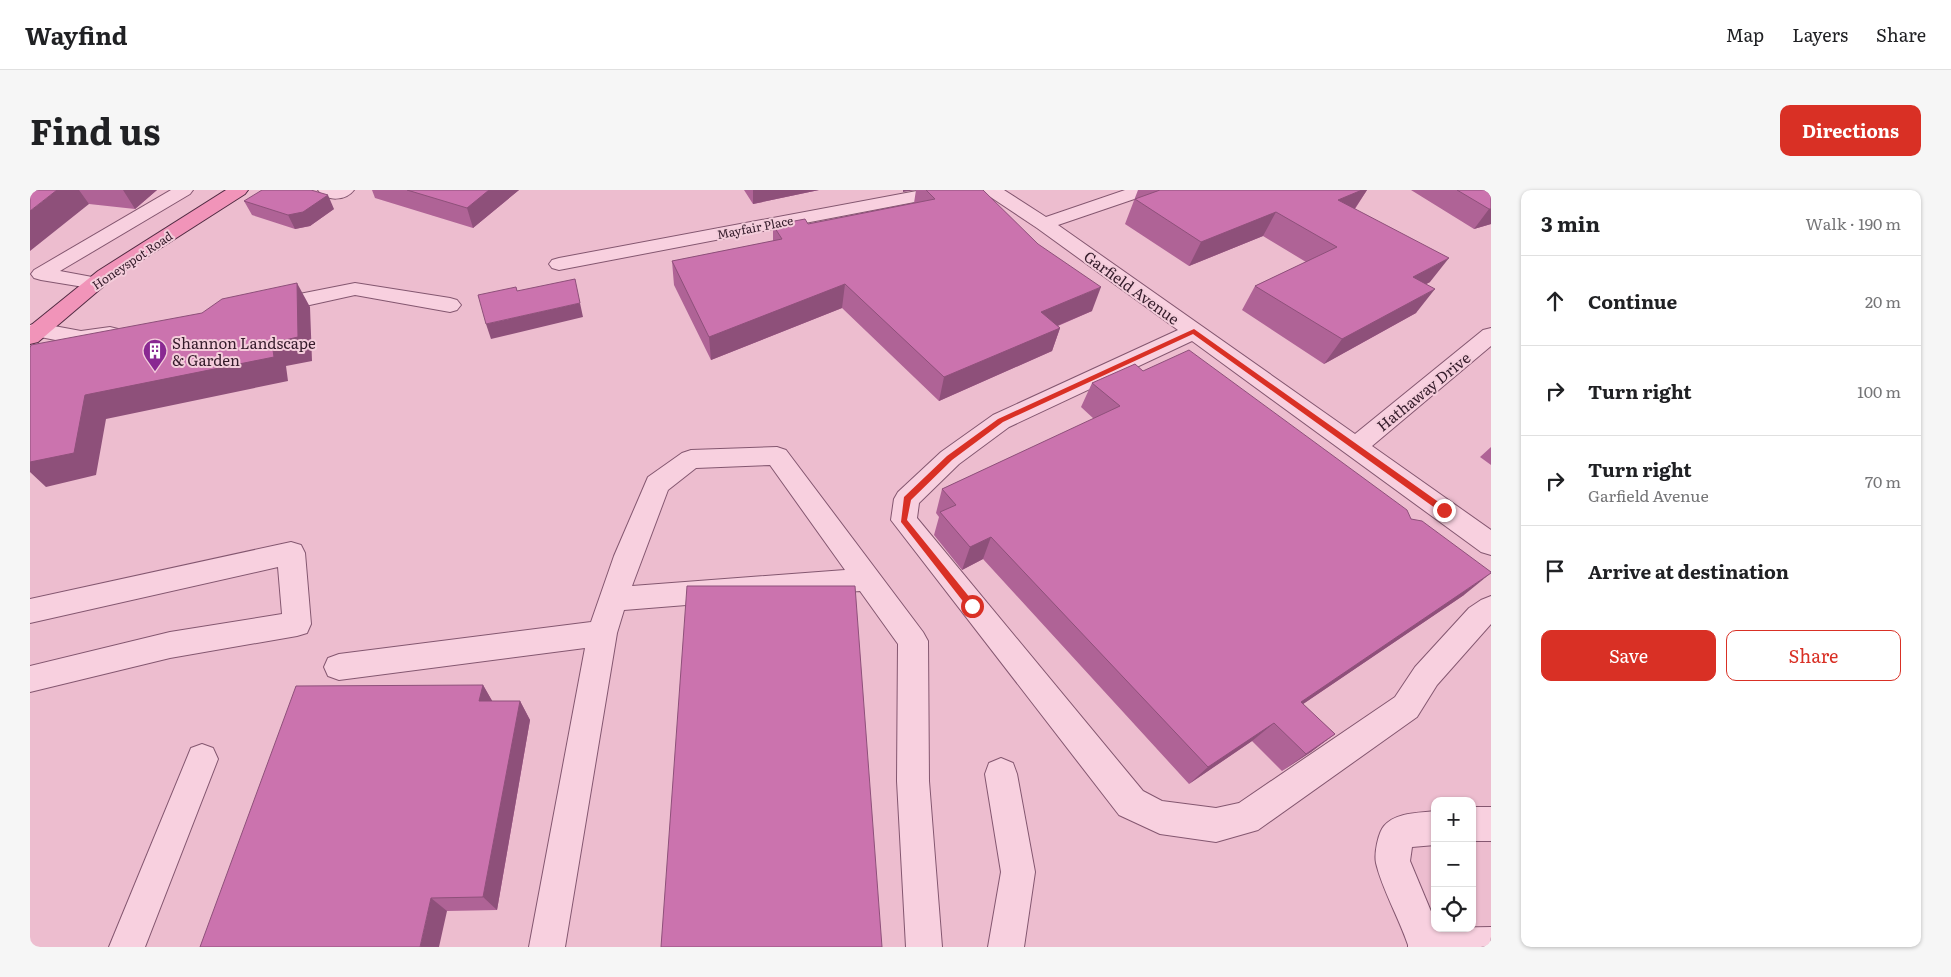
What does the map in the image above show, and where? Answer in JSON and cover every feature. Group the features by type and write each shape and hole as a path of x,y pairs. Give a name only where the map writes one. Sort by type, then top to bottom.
{"main road":[{"name":"Honeyspot Road","path":"34,333 96,283 239,190"}],"street":[{"path":"36,276 184,190"},
{"path":"328,190 340,194 345,190"},
{"name":"Mayfair Place","path":"558,264 951,190"},
{"name":"Garfield Avenue","path":"992,190 1044,224 1491,544"},
{"path":"1044,224 1144,190"},
{"path":"36,276 96,283"},
{"path":"246,312 355,289 450,305"},
{"path":"1194,331 1001,421 950,458 907,499 904,520 1131,803 1160,817 1216,825 1246,818 1406,707 1426,676 1479,617 1491,608"},
{"path":"34,333 81,338 128,332"},
{"name":"Hathaway Drive","path":"1355,447 1491,335"},
{"path":"547,947 602,633 657,484 691,459 777,456 912,641 913,780 924,947"},
{"path":"1421,522 1444,510"},
{"path":"30,611 292,553 297,624 170,645 30,678"},
{"path":"613,599 868,579"},
{"path":"339,667 602,633"},
{"path":"127,947 202,758"},
{"path":"1001,774 1018,872 1006,947"},
{"path":"1476,824 1491,824"},
{"path":"1431,828 1406,831 1396,838 1393,861 1427,946 1491,945"}],"building":[{"path":"30,190 57,190 30,211"},
{"path":"262,190 311,190 328,195 303,212 288,215 244,201"},
{"path":"407,190 489,190 467,208"},
{"path":"926,190 983,190 1038,244 1101,287 1041,312 1060,328 944,377 845,284 709,337 672,261 782,239 773,225 805,219 808,224 935,199"},
{"path":"1160,190 1362,190 1338,200 1449,258 1413,277 1435,289 1342,339 1255,286 1337,247 1276,212 1201,242 1135,199"},
{"path":"1457,190 1491,190 1491,209 1489,209"},
{"path":"575,279 580,303 486,324 478,295 516,287 517,291"},
{"path":"297,283 298,337 272,343 274,357 85,395 74,453 30,462 31,345 202,313 222,299"},
{"path":"1189,350 1407,510 1411,519 1422,521 1491,572 1301,702 1335,734 1306,754 1274,723 1208,767 991,537 970,547 940,512 956,505 942,489 1120,406 1092,383 1135,364 1143,371"},
{"path":"687,586 855,586 882,947 661,947"},
{"path":"483,685 479,701 520,701 483,897 431,898 420,947 200,947 296,686"}],"place":[{"name":"Shannon Landscape & Garden","path":"155,372"}],"route":[{"path":"972,606 904,520 907,499 950,458 1001,421 1194,331 1444,510"}]}
